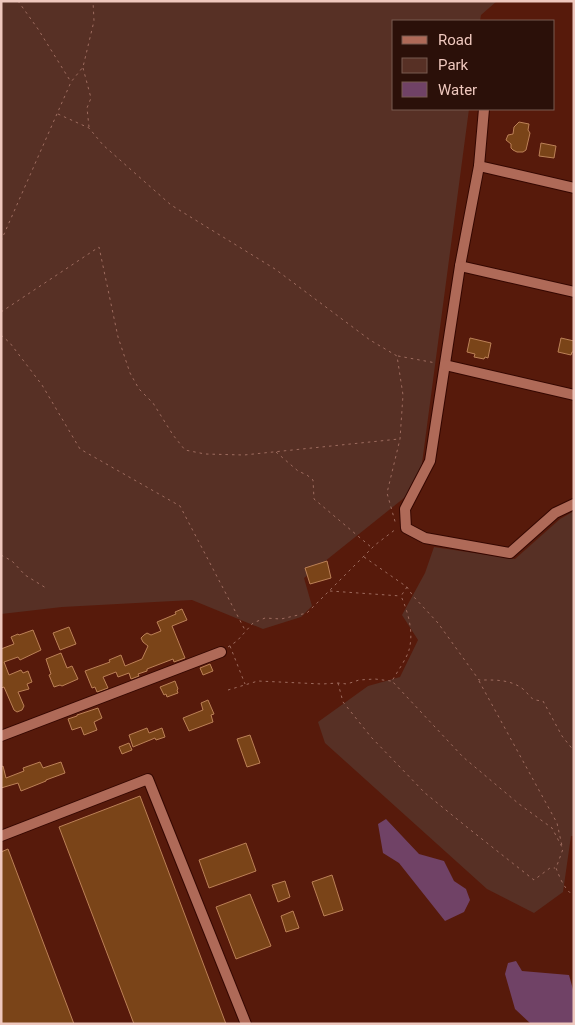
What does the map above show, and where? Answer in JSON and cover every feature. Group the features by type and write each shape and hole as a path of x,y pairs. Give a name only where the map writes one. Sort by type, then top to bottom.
{"street":[{"path":"484,110 479,166 460,266 430,462 404,508 406,528 425,538 510,553 555,513 574,504"},
{"path":"479,166 574,188"},
{"path":"460,266 574,292"},
{"path":"444,365 574,395"},
{"path":"1,736 225,648"},
{"path":"1,836 148,779 246,1024"}],"path":[{"path":"18,1 71,82"},
{"path":"1,242 71,82 83,67 94,21 93,1"},
{"path":"83,67 91,98 86,108 89,128"},
{"path":"58,114 89,128 103,145 171,205 275,269 370,340 397,356 444,365"},
{"path":"1,312 99,247 118,336 130,373 139,389 153,403 185,450 205,454 244,455 400,439"},
{"path":"1,335 10,343 42,384 80,449 180,506 246,631"},
{"path":"246,684 225,648 237,641 253,623 265,618 281,619 307,613 375,545 397,528 387,493 400,439 403,396 397,356"},
{"path":"276,452 298,471 313,480 314,500 372,548"},
{"path":"1,555 12,561 25,575 46,588"},
{"path":"364,556 407,588 438,623 479,680 557,824 563,849 556,868 562,883 574,896"},
{"path":"401,596 407,588"},
{"path":"329,591 401,596"},
{"path":"392,681 409,650 411,634 407,610 401,596"},
{"path":"228,690 258,681 347,684 375,678 392,681 463,757 519,804 552,828 563,849"},
{"path":"479,680 506,681 522,689 531,698 543,701 562,736 574,750"},
{"path":"338,683 343,702 371,737 425,793 534,880 550,868 556,868"}],"green space":[{"path":"1,1 497,1 481,15 480,20 392,20 392,110 469,110 419,486 304,578 312,606 301,617 263,629 192,600 62,607 1,614"},
{"path":"574,511 574,836 571,836 563,892 534,913 487,889 325,743 318,722 368,686 400,677 418,640 402,615 425,573 434,547 515,559 560,519"}],"water":[{"path":"386,819 419,854 444,861 454,881 466,889 470,900 464,912 445,921 399,863 383,853 378,824"},
{"path":"516,961 522,971 569,975 574,993 574,1024 531,1024 515,1009 505,974 508,963"}],"building":[{"path":"519,122 529,124 528,130 530,133 526,150 523,152 513,150 511,144 506,140 508,135 513,134 514,127"},
{"path":"541,143 556,146 554,158 539,156"},
{"path":"470,338 491,343 488,358 474,357 475,354 467,352"},
{"path":"561,338 574,341 574,352 571,355 558,352"},
{"path":"327,561 331,578 310,584 305,568"},
{"path":"182,609 187,620 172,626 185,658 174,662 173,659 147,669 147,671 138,674 139,676 131,679 129,673 118,677 116,672 103,677 108,688 97,692 95,687 92,688 85,671 110,662 109,660 121,655 125,666 142,659 148,646 141,638 147,633 151,635 161,631 157,622 176,614 175,612"},
{"path":"69,627 76,644 60,650 53,633"},
{"path":"33,630 41,650 20,660 18,657 4,662 9,675 21,670 23,673 28,671 32,682 27,684 29,689 18,692 24,706 22,710 17,712 14,710 4,687 1,688 1,649 14,644 11,637"},
{"path":"61,653 67,668 72,666 78,679 62,686 54,687 49,675 51,674 46,659"},
{"path":"210,664 213,671 203,675 200,668"},
{"path":"175,681 178,693 167,697 160,687"},
{"path":"208,700 214,714 211,715 213,722 189,731 183,718 203,710 201,703"},
{"path":"98,708 102,718 94,722 97,730 84,735 81,727 72,730 68,719"},
{"path":"147,728 149,733 162,728 165,737 156,740 155,738 133,747 129,735"},
{"path":"250,735 260,763 247,767 237,739"},
{"path":"129,743 132,750 122,754 119,747"},
{"path":"40,762 43,768 61,762 65,773 21,791 18,783 1,788 1,767 3,766 6,778 24,771 23,768"},
{"path":"140,796 226,1024 134,1024 59,827"},
{"path":"246,843 256,871 209,888 199,860"},
{"path":"8,849 74,1024 1,1024 1,852"},
{"path":"332,875 343,910 324,916 312,882"},
{"path":"285,881 290,897 278,902 272,885"},
{"path":"250,894 271,946 236,959 216,907"},
{"path":"293,911 299,928 286,932 281,916"}]}
